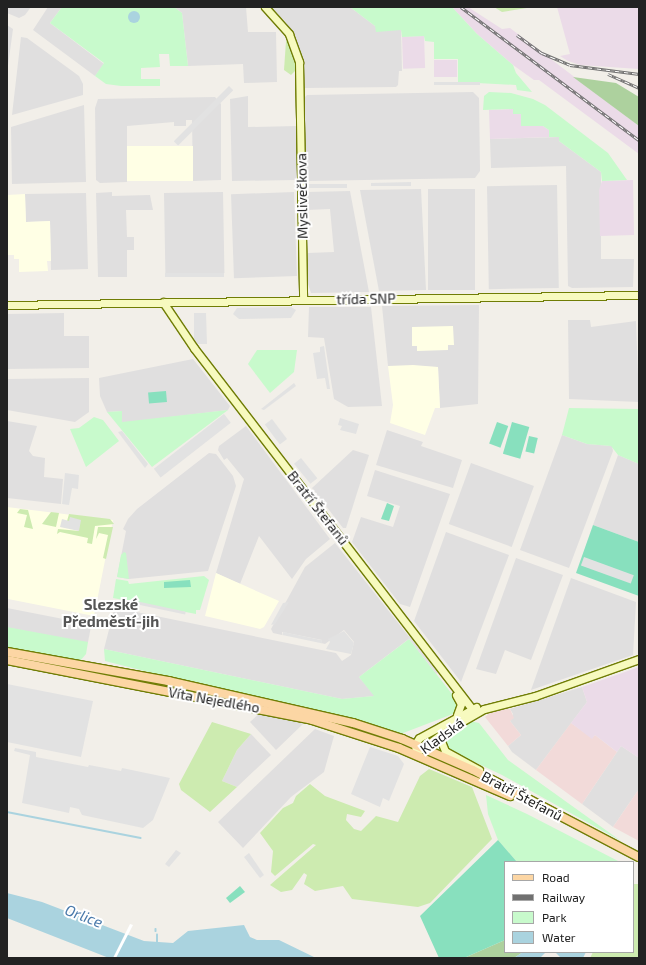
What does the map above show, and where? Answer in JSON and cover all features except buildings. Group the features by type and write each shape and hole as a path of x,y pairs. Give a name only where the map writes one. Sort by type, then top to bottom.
{"main road":[{"name":"Víta Nejedlého","path":"7,652 168,681 328,717 402,739"},
{"name":"Víta Nejedlého","path":"7,660 290,714 335,727 416,756"},
{"name":"Bratří Štefanů","path":"402,739 487,777 639,858"},
{"name":"Bratří Štefanů","path":"416,756 490,786 639,862"}],"street":[{"name":"Myslivečkova","path":"265,7 282,23 294,43 299,62 303,300"},
{"name":"třída SNP","path":"7,305 639,295"},
{"name":"Bratří Štefanů","path":"163,302 194,348 473,711"},
{"name":"Kladská","path":"416,756 422,736 457,715 499,703 535,696 639,659"},
{"path":"445,673 460,701 461,707 457,715"},
{"path":"465,700 482,704"},
{"name":"Kladská","path":"419,746 430,742 482,704 499,703"},
{"path":"444,732 442,744 446,752 472,765 487,777"}],"shaded area":[{"path":"7,7 31,7 25,15 19,18 7,13"},
{"path":"48,7 62,7 50,23 104,64 95,76 33,30"},
{"path":"174,7 246,7 248,32 276,32 277,82 244,83 243,64 188,66 182,13"},
{"path":"269,7 350,7 375,26 401,30 402,71 399,71 398,85 396,87 305,88 302,57 296,40 285,21"},
{"path":"452,7 468,7 502,29 510,28 639,126 639,154 539,80 534,80 513,65 477,34"},
{"path":"557,7 639,7 639,69 580,65 568,61 560,56 570,54"},
{"path":"7,25 13,29 7,73"},
{"path":"424,36 425,68 403,69 402,37"},
{"path":"21,37 27,38 79,76 83,84 83,95 12,115"},
{"path":"434,60 457,60 457,77 434,77"},
{"path":"434,82 480,82 480,85 434,85"},
{"path":"229,86 233,90 178,145 174,141"},
{"path":"473,92 479,98 480,171 475,178 309,181 305,178 303,99 307,95"},
{"path":"248,96 248,127 297,126 298,176 295,180 232,181 230,99"},
{"path":"215,97 221,104 221,180 193,181 192,120 186,120 186,126 174,126 174,122 127,126 127,182 100,183 96,180 95,108 98,99"},
{"path":"84,105 86,182 12,184 11,127"},
{"path":"513,109 521,114 521,126 543,126 549,130 549,137 490,139 489,110"},
{"path":"559,137 559,141 601,172 601,259 634,259 633,287 572,288 568,286 566,166 491,168 490,139"},
{"path":"127,146 193,146 193,181 127,181"},
{"path":"633,180 634,235 600,236 599,190 602,181"},
{"path":"411,182 411,186 371,186 371,183"},
{"path":"309,184 347,184 347,188 309,188"},
{"path":"557,185 559,288 489,289 487,186"},
{"path":"421,189 426,290 379,291 360,190"},
{"path":"428,189 475,189 475,290 428,290"},
{"path":"350,191 369,292 311,293 307,281 308,253 334,252 330,209 307,210 307,192"},
{"path":"112,192 112,196 150,195 153,210 126,210 127,237 134,237 134,250 127,250 127,277 98,277 96,193"},
{"path":"223,192 224,273 165,274 164,193"},
{"path":"294,192 297,276 234,278 231,194"},
{"path":"86,193 88,269 51,270 50,221 26,222 25,194"},
{"path":"25,194 26,222 50,221 51,261 47,261 48,271 19,272 19,259 14,259 14,255 7,255 7,195"},
{"path":"165,273 224,273 224,277 165,277"},
{"path":"479,305 478,404 440,408 438,367 388,366 382,306"},
{"path":"291,307 296,310 291,318 239,319 233,314 237,308"},
{"path":"309,307 371,307 382,406 348,407 334,399 324,338 308,337"},
{"path":"64,313 64,336 89,336 89,368 7,369 7,314"},
{"path":"194,313 206,313 207,344 196,344 194,341"},
{"path":"568,320 590,320 591,327 636,321 639,402 569,399"},
{"path":"453,326 454,345 448,345 448,350 417,351 417,346 412,346 412,327"},
{"path":"324,346 330,389 327,389 325,378 317,379 313,353 320,352 320,347"},
{"path":"193,359 230,406 228,410 122,423 122,411 107,412 100,396 99,378"},
{"path":"413,365 438,367 440,408 435,408 425,435 390,423 393,405 388,366"},
{"path":"89,378 89,412 75,422 7,410 7,379"},
{"path":"294,383 296,386 264,410 261,409"},
{"path":"224,414 231,423 161,477 154,469"},
{"path":"340,418 359,424 356,434 340,430 342,426 338,425"},
{"path":"272,419 287,439 280,444 265,424"},
{"path":"7,421 37,426 29,451 33,456 45,458 44,477 63,479 61,504 7,498"},
{"path":"246,426 330,539 306,559 292,579 259,536 240,584 216,573 244,479 227,458 224,460 218,450 219,446"},
{"path":"387,430 423,442 421,446 462,460 453,488 376,465"},
{"path":"122,431 148,464 145,468 118,432"},
{"path":"562,435 587,444 612,446 613,451 569,568 520,550"},
{"path":"353,450 369,455 346,528 343,528 312,488"},
{"path":"209,453 216,454 233,476 236,486 208,571 129,579 117,577 126,531 123,529 128,519 137,509"},
{"path":"618,455 639,464 639,542 593,525"},
{"path":"301,458 317,478 310,484 294,464"},
{"path":"471,463 534,486 512,547 449,524"},
{"path":"375,470 450,494 410,607 400,604 352,542 361,517 393,527 400,506 367,496"},
{"path":"65,473 79,475 78,489 72,488 69,505 62,504"},
{"path":"7,507 113,520 94,616 8,599"},
{"path":"70,517 81,520 79,531 60,527 62,519 69,521"},
{"path":"446,532 509,555 461,682 414,621"},
{"path":"335,543 410,638 359,677 375,696 342,699 104,649 114,610 117,608 336,653 342,661 351,655 354,642 344,630 325,644 321,643 322,640 282,632 282,635 273,633 271,629 305,567"},
{"path":"584,557 634,575 631,584 581,565"},
{"path":"516,558 563,575 531,660 505,650 496,674 476,669"},
{"path":"216,573 279,601 264,627 260,629 205,616"},
{"path":"571,578 636,602 633,655 531,690"},
{"path":"131,600 186,612 185,615 130,603"},
{"path":"289,602 275,624 271,625 283,603"},
{"path":"7,608 91,624 88,643 7,627"},
{"path":"344,631 354,643 351,654 326,649 330,642 328,639"},
{"path":"283,632 322,640 322,643 282,635"},
{"path":"411,635 439,671 436,674 408,637"},
{"path":"639,667 639,758 621,746 617,752 595,735 592,739 571,723 587,702 582,687"},
{"path":"7,684 93,701 81,757 7,742"},
{"path":"582,687 587,702 536,770 512,752 508,746 521,735 510,721 513,714 510,709"},
{"path":"510,709 514,718 510,721 521,735 508,746 485,717 493,710"},
{"path":"261,712 303,722 303,724 276,750 250,722"},
{"path":"571,723 592,738 595,735 617,752 582,804 536,770"},
{"path":"315,729 334,736 324,772 291,797 243,848 218,822"},
{"path":"251,734 271,755 237,787 222,781 237,750"},
{"path":"621,746 639,758 639,789 613,827 582,804"},
{"path":"370,747 398,756 404,764 389,801 383,798 380,807 351,794"},
{"path":"15,748 36,752 36,757 88,767 89,765 121,771 122,768 170,778 153,820 143,828 82,815 79,809 70,807 69,813 22,803 30,755 14,751"},
{"path":"639,789 639,841 613,827"},
{"path":"176,850 181,853 169,867 165,864"},
{"path":"249,853 264,875 260,878 244,857"}],"green space":[{"path":"62,7 174,7 182,13 188,66 170,66 169,54 159,54 160,67 141,68 141,79 160,79 160,86 121,86 106,84 95,76 104,63 50,23"},
{"path":"350,7 452,7 477,34 513,65 516,73 532,92 517,90 516,85 458,82 458,59 434,59 434,42 425,41 424,36 402,37 401,30 376,32 375,26"},
{"path":"494,7 533,7 502,12"},
{"path":"286,41 288,41 295,60 296,70 291,75 284,70"},
{"path":"573,77 616,83 639,97 639,126"},
{"path":"489,92 511,93 533,99 545,105 608,153 627,180 602,181 601,172 559,141 559,137 549,137 549,130 543,126 521,126 521,114 513,114 513,109 483,110 484,96"},
{"path":"257,350 297,350 294,372 270,393 248,364"},
{"path":"166,391 167,402 149,404 148,393"},
{"path":"569,408 639,409 639,464 618,455 611,446 587,444 562,435"},
{"path":"228,410 152,467 107,412 122,411 122,422"},
{"path":"94,417 103,420 119,441 86,467 70,429 79,428"},
{"path":"497,422 508,426 500,448 489,444"},
{"path":"512,422 529,427 520,459 503,454"},
{"path":"529,436 538,438 534,454 525,452"},
{"path":"387,503 394,506 389,521 381,519"},
{"path":"20,509 28,510 33,529 24,527 27,515 17,513"},
{"path":"51,512 59,513 56,527 42,524"},
{"path":"69,514 110,519 114,524 95,526 92,544 87,543 88,538 60,532 57,534 58,529 79,531 67,521"},
{"path":"593,525 639,542 639,596 576,573"},
{"path":"98,527 113,527 106,559 103,558 108,535 99,533 96,539"},
{"path":"124,552 126,553 129,579 117,577 121,555"},
{"path":"204,576 209,580 200,610 196,610 196,614 113,598 116,579 128,581 129,584"},
{"path":"190,580 191,587 164,588 164,582"},
{"path":"7,627 88,642 86,654 80,661 7,648"},
{"path":"409,639 459,703 458,712 398,735 105,661 104,649 342,699 374,696 359,677"},
{"path":"470,721 479,723 508,760 621,841 502,775 447,749 444,740 448,732"},
{"path":"212,722 251,734 237,750 222,781 237,787 210,812 181,790 179,784"},
{"path":"429,769 472,787 492,839 430,903 418,907 352,899 343,886 315,891 304,884 307,875 304,873 292,890 281,892 270,885 316,845 313,844 275,876 271,872 273,851 260,833 283,808 293,803 296,796 310,784 325,796 365,811 361,817 347,814 346,820 354,829 361,831 376,816 398,822 420,776"},
{"path":"486,795 527,814 618,861 516,861 498,840 488,814"},
{"path":"498,840 516,861 504,861 504,940 464,958 439,958 420,916"},
{"path":"634,884 639,884 639,958 590,958 592,953 634,953"},
{"path":"240,886 245,892 230,903 226,898"},
{"path":"504,940 504,953 522,953 514,958 464,958"}],"water":[{"path":"134,11 138,13 140,17 138,21 134,23 130,21 128,17 130,13"},
{"path":"7,893 42,902 144,941 173,943 188,931 244,925 250,937 257,940 279,940 316,958 109,958 7,918"},
{"path":"522,953 545,953 540,958 514,958"},
{"path":"556,953 586,953 583,958 561,958"}],"pier":[{"path":"130,924 133,925 116,958 113,958"}],"waterway":[{"path":"7,812 141,838"},
{"path":"157,935 157,943"}],"railway":[{"path":"461,7 639,140"},
{"path":"517,35 542,53 570,65 639,74"},
{"path":"608,74 639,88"}],"district":[{"name":"Slezské Předměstí-jih","path":"111,612"}],"water label":[{"name":"Orlice","path":"84,916"}]}
